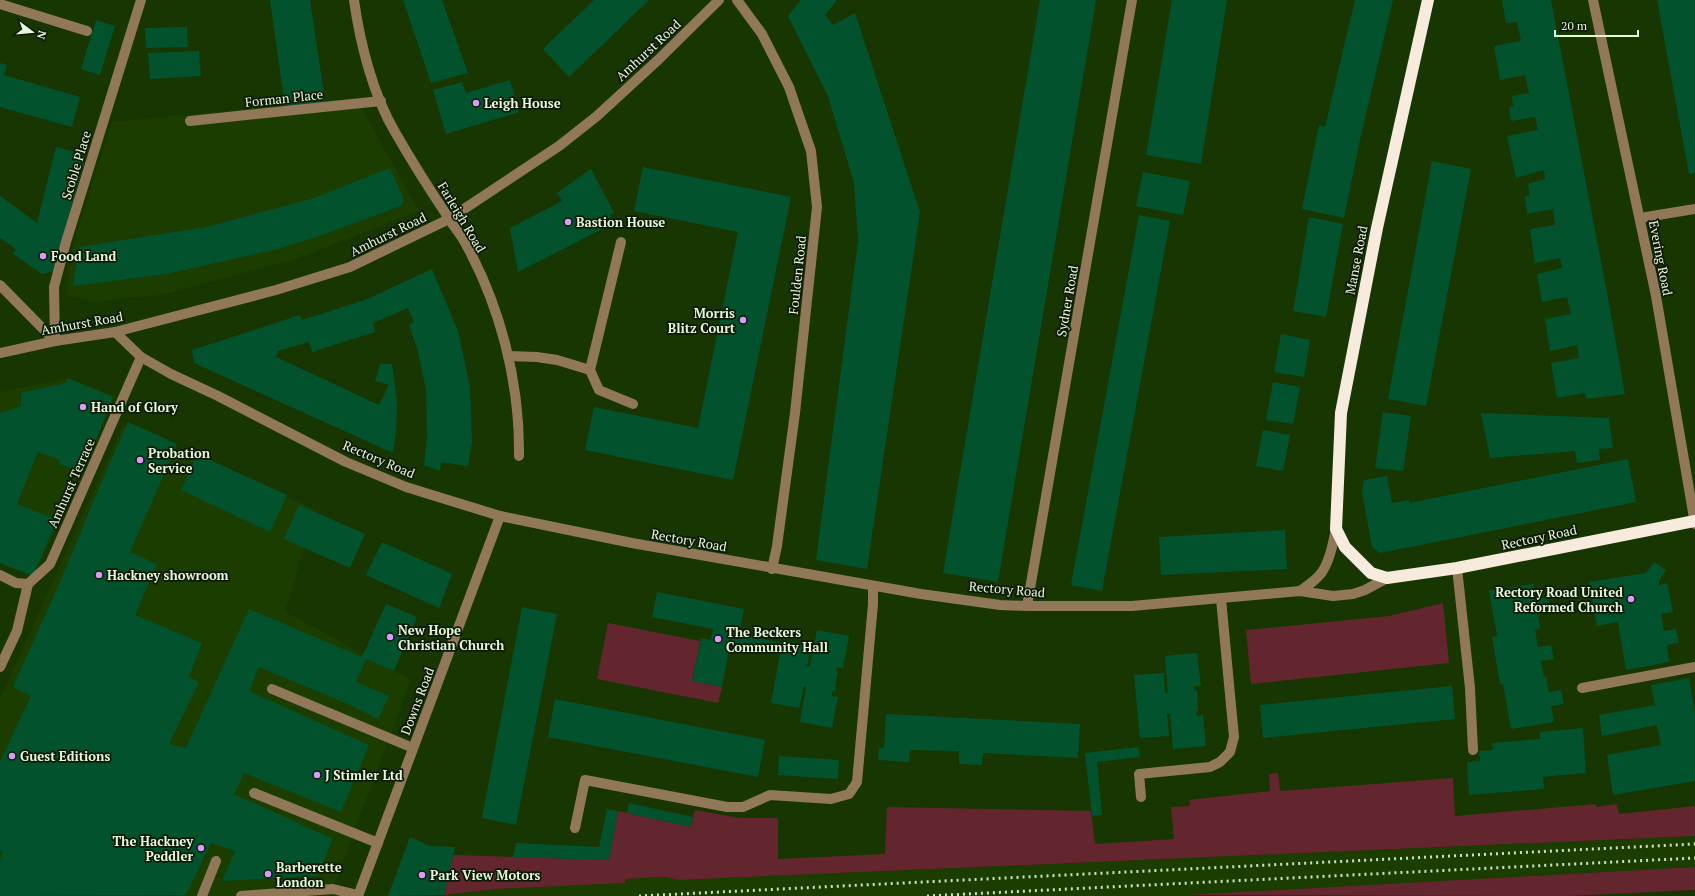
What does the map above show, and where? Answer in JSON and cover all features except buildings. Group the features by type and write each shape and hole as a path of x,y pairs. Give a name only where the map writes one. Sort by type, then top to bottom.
{"highway":[{"name":"Manse Road","path":"1336,529 1341,413 1377,228 1428,0"},
{"name":"Rectory Road","path":"1336,529 1345,547 1371,573 1387,578 1457,568 1695,521"}],"street":[{"name":"Scoble Place","path":"55,341 54,287 66,242 141,0"},
{"name":"Farleigh Road","path":"354,0 357,23 376,89 394,131 463,239 488,289 506,345 519,432 519,456"},
{"name":"Amhurst Road","path":"0,353 55,341 115,332 276,290 350,267 449,219 558,146 597,116 658,60 719,0"},
{"name":"Foulden Road","path":"737,0 762,34 789,86 810,150 817,207 795,413 777,546 772,569"},
{"name":"Sydner Road","path":"1027,606 1132,0"},
{"name":"Evering Road","path":"1593,0 1656,296 1695,524"},
{"path":"0,4 87,31"},
{"name":"Forman Place","path":"190,121 381,101"},
{"path":"1640,218 1695,209"},
{"path":"621,242 590,370 599,390 633,404"},
{"path":"0,285 55,341"},
{"name":"Rectory Road","path":"115,332 141,357 171,374 218,396 346,462 406,487 500,516 632,543 772,569 1000,605 1132,606 1300,591 1333,596 1353,594 1366,590 1387,578"},
{"path":"508,356 537,357 557,360 590,370"},
{"name":"Amhurst Terrace","path":"28,584 50,564 141,357"},
{"name":"Downs Road","path":"358,895 500,516"},
{"path":"1300,591 1323,572 1330,554 1336,529"},
{"path":"1457,568 1470,688 1473,750"},
{"path":"0,575 16,582 28,584 17,631 0,667"},
{"path":"576,828 585,780 728,807 743,807 770,796 831,799 849,794 857,782 873,604 873,586"},
{"path":"1141,797 1139,774 1210,767 1226,757 1233,746 1234,737 1221,599"},
{"path":"1582,688 1695,667"},
{"path":"272,689 413,748"},
{"path":"254,793 378,843"},
{"path":"202,896 216,861"},
{"path":"241,896 333,889 358,895"}],"shaded area":[{"path":"356,98 419,211 299,258 161,295 93,302 66,295 72,248 112,122"},
{"path":"69,378 115,396 34,577 0,564 0,392"},
{"path":"123,425 316,510 285,612 411,680 330,896 0,896 0,699"},
{"path":"1443,603 1449,663 1251,684 1246,630 1389,616"},
{"path":"608,623 700,641 692,681 722,687 718,703 597,679"},
{"path":"1278,773 1280,791 1453,778 1455,816 1596,804 1596,807 1617,804 1619,814 1695,806 1695,836 678,880 666,877 625,879 625,883 496,889 444,895 453,855 609,860 618,811 691,827 695,810 740,818 778,818 778,859 885,854 887,807 1091,811 1095,844 1174,839 1171,807 1190,806 1189,800 1270,791 1269,774"},
{"path":"1695,836 1695,867 1188,896 427,896 453,895 496,889 625,883 625,879 666,877 678,880"},
{"path":"1695,867 1695,890 1568,896 1188,895"}],"railway":[{"path":"639,896 1695,844"},
{"path":"927,896 1695,858"}],"place":[{"name":"Leigh House","path":"476,103"},
{"name":"Bastion House","path":"568,222"},
{"name":"Food Land","path":"43,256"},
{"name":"Morris Blitz Court","path":"743,320"},
{"name":"Hand of Glory","path":"83,407"},
{"name":"Probation Service","path":"140,460"},
{"name":"Hackney showroom","path":"99,575"},
{"name":"Rectory Road United Reformed Church","path":"1631,599"},
{"name":"New Hope Christian Church","path":"390,637"},
{"name":"The Beckers Community Hall","path":"718,639"},
{"name":"Guest Editions","path":"12,756"},
{"name":"J Stimler Ltd","path":"317,775"},
{"name":"The Hackney Peddler","path":"201,848"},
{"name":"Barberette London","path":"268,874"},
{"name":"Park View Motors","path":"422,875"}]}
